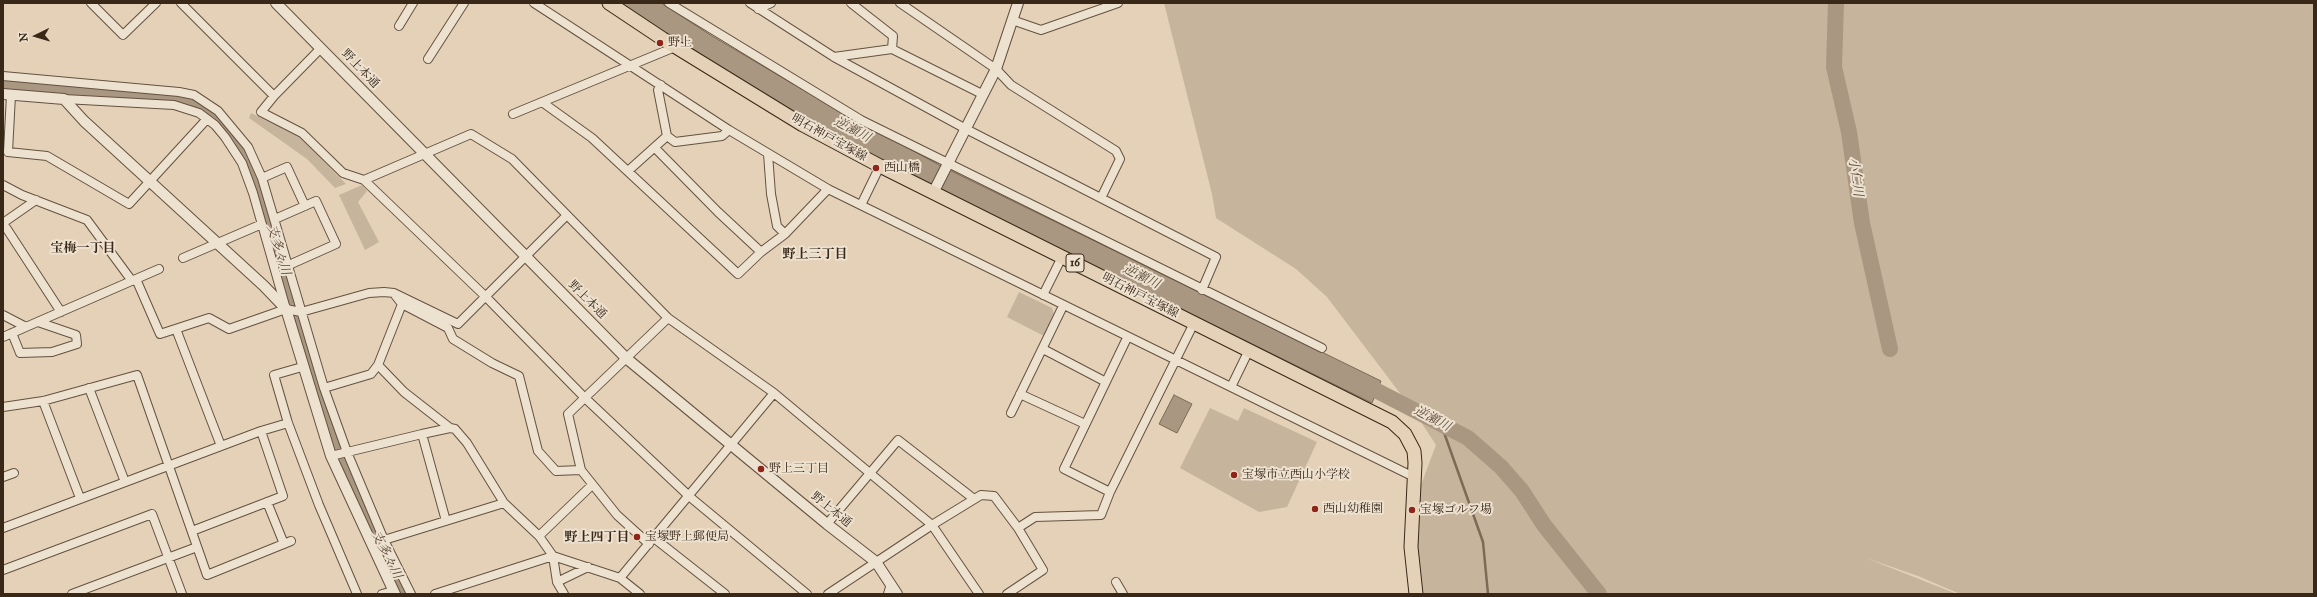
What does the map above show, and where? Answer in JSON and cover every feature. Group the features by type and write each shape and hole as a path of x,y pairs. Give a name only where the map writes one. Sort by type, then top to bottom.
{"main road":[{"name":"明石神戸宝塚線","path":"609,3 676,47 791,118 880,166 1392,422 1405,434 1412,447 1415,463 1411,552 1416,594"}],"street":[{"path":"92,3 123,35 156,3"},
{"path":"181,3 274,96"},
{"name":"野上本通","path":"276,3 626,358 827,524 876,562 890,589 897,594"},
{"path":"399,26 413,3"},
{"path":"428,59 464,3"},
{"path":"534,3 729,130 828,189 1127,338 1231,387 1414,478"},
{"path":"669,3 861,120 1202,290 1322,348"},
{"path":"750,3 834,58 1216,257 1202,290"},
{"path":"758,9 772,3"},
{"path":"851,3 893,36 892,49"},
{"path":"900,3 996,70 1011,85 1116,151 1120,159 1101,198"},
{"path":"933,193 946,163 996,70 1018,3"},
{"path":"1012,20 1041,30 1118,3"},
{"path":"512,114 676,47"},
{"path":"321,48 260,109 261,112 302,133 343,173 364,180 485,296 585,398 690,497 807,594"},
{"path":"834,58 892,49 982,94"},
{"path":"3,76 179,92 194,95 218,111 248,147 262,178 289,265 300,312 324,388 340,454 411,594"},
{"path":"661,85 658,90 667,136 678,143 722,136 729,130"},
{"path":"207,119 129,204 47,156 8,152 7,95 174,106 199,113 207,119 226,137 242,163 262,224 302,367 340,454 394,593 382,594"},
{"path":"64,99 84,121 218,243 287,310"},
{"path":"542,102 592,138 738,274 785,234 828,189"},
{"path":"364,180 471,134 512,159 668,318 774,393 932,525 979,594"},
{"path":"628,171 667,136"},
{"path":"655,148 718,212 762,252"},
{"path":"768,154 771,194 777,226 785,234"},
{"path":"861,205 880,166"},
{"path":"262,178 287,167 305,206"},
{"path":"3,185 87,220 134,280 160,334 209,318 229,329 287,310 300,312 369,293 394,294 458,324 567,215"},
{"path":"36,200 3,223 61,312"},
{"path":"275,219 316,202 336,244 289,265"},
{"path":"183,258 262,224"},
{"path":"1043,295 1062,257"},
{"path":"3,337 159,269"},
{"path":"394,294 402,304 448,328 453,339 492,363 519,376 538,451 556,471 581,470"},
{"path":"324,388 371,374 378,365 402,304"},
{"path":"1010,413 1063,306"},
{"path":"3,315 26,327"},
{"path":"668,318 568,414 581,470 617,515 724,594"},
{"path":"12,333 20,353 52,352 77,344 76,335 38,322"},
{"path":"1018,528 1034,517 1101,515 1110,492 1194,322"},
{"path":"176,329 221,446"},
{"path":"1110,492 1064,469 1127,338"},
{"path":"1043,349 1106,382"},
{"path":"1231,387 1249,350"},
{"path":"378,365 404,392 450,428 455,429 467,443 504,503 539,536 553,556 557,582 564,594"},
{"path":"302,367 274,375 288,423 319,504 357,594"},
{"path":"3,407 43,401 137,375 207,575 288,543 267,502"},
{"path":"89,388 125,482"},
{"path":"620,578 733,446 774,393"},
{"path":"1020,394 1085,424"},
{"path":"43,401 80,498"},
{"path":"3,528 261,431 288,423"},
{"path":"340,454 450,428"},
{"path":"192,531 283,496 261,431"},
{"path":"422,434 446,521"},
{"path":"827,524 898,440 974,499"},
{"path":"3,477 14,473"},
{"path":"539,536 592,485"},
{"path":"828,594 932,525 981,495 994,496 1018,528 1043,570 1007,594"},
{"path":"384,540 504,503"},
{"path":"3,570 152,514 182,594"},
{"path":"72,594 196,547"},
{"path":"435,594 553,556 620,578 640,594"},
{"path":"557,582 588,568"},
{"path":"1116,582 1123,594"}],"shaded area":[{"path":"1164,3 2314,3 2314,594 1960,594 1918,576 1866,558 1957,594 1420,594 1417,576 1418,493 1436,445 1415,413 1327,297 1296,269 1216,218 1212,194"},
{"path":"251,113 300,137 346,184 335,188 307,159 249,118"},
{"path":"362,185 367,191 358,202 379,242 365,250 339,195"},
{"path":"1019,292 1052,308 1054,314 1044,336 1007,317"},
{"path":"1210,408 1238,421 1244,408 1317,442 1287,507 1259,512 1180,468"}],"water":[{"path":"618,3 661,3 712,36 793,84 939,165 1381,381 1372,403 929,185 775,104"},
{"path":"1174,395 1192,404 1177,433 1159,424"}],"waterway":[{"name":"小仁川","path":"1836,3 1834,67 1849,132 1862,223 1890,349"},
{"name":"支多々川","path":"3,86 171,98 200,105 220,120 235,137 248,159 266,212 336,444 373,530 406,594"},
{"name":"逆瀬川","path":"1358,381 1468,438 1501,467 1522,491 1544,525 1599,594"},
{"path":"1441,424 1483,542 1488,594"}],"place":[{"name":"野上","path":"660,43"},
{"name":"西山橋","path":"876,168"},
{"name":"野上三丁目","path":"761,469"},
{"name":"宝塚市立西山小学校","path":"1234,475"},
{"name":"西山幼稚園","path":"1315,509"},
{"name":"宝塚ゴルフ場","path":"1412,510"},
{"name":"宝塚野上郵便局","path":"637,537"}],"district":[{"name":"宝梅一丁目","path":"83,249"},
{"name":"野上三丁目","path":"815,255"},
{"name":"野上四丁目","path":"597,538"}]}
